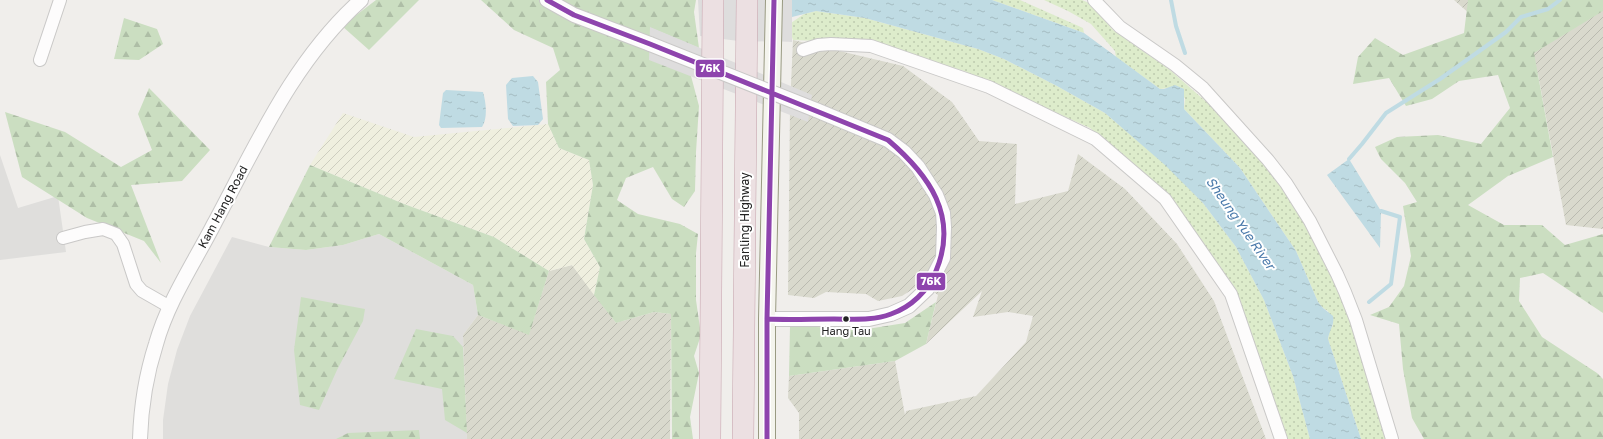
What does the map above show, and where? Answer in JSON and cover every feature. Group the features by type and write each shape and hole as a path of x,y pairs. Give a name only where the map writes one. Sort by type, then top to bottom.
{"highway":[{"path":"710,439 713,0"},
{"name":"Fanling Highway","path":"743,439 747,0"}],"main road":[{"path":"767,439 767,319 774,0"}],"street":[{"path":"40,60 60,0"},
{"name":"Kam Hang Road","path":"140,439 146,380 156,342 170,307 275,109 295,75 319,43 345,14 362,0"},
{"path":"547,0 574,15 816,110 888,140 904,152 918,167 936,195 943,214 944,227 943,258 927,289 909,306 891,314 869,319 767,319"},
{"path":"1094,0 1120,27 1175,65 1203,88 1268,160 1286,183 1310,221 1340,280 1356,320 1392,439"},
{"path":"803,50 818,45 832,44 871,46 989,87 1095,139 1165,199 1231,294 1281,439"},
{"path":"63,238 103,229 116,234 123,244 136,284 142,291 170,307"}],"shaded area":[{"path":"1454,0 1603,0 1603,229 1566,225 1538,74"},
{"path":"793,40 903,66 952,102 979,141 1017,144 1015,204 1068,191 1078,154 1125,189 1177,244 1214,301 1266,439 799,439 799,413 788,398 789,376 895,361 905,415 906,411 976,396 1026,342 1033,316 1008,312 973,317 982,291 926,344 938,295 922,283 902,296 878,301 866,294 826,292 814,298 788,295 790,107"},
{"path":"0,155 18,208 58,196 66,252 0,260"},
{"path":"379,234 473,285 478,315 463,335 467,439 163,439 163,420 168,384 177,350 190,316 232,237 269,247 306,250 343,245"},
{"path":"572,265 616,323 654,312 671,314 670,439 467,439 463,335 478,315 529,334 549,271"}],"green space":[{"path":"376,0 419,0 369,50 342,26"},
{"path":"481,0 696,0 694,12 699,48 651,28 691,76 699,106 695,191 684,207 672,199 653,167 626,178 617,200 638,214 680,224 698,234 696,253 696,300 701,335 694,356 699,373 690,417 693,439 672,439 671,314 654,312 616,323 594,295 600,267 584,239 593,185 589,160 559,148 548,124 546,82 560,70 553,48 514,30"},
{"path":"992,0 1020,0 1083,28 1084,33"},
{"path":"1044,0 1082,0 1089,3 1113,30 1170,70 1211,106 1274,175 1301,214 1345,303 1388,439 1361,439 1328,339 1329,331 1333,325 1328,311 1318,302 1296,251 1240,168 1184,109 1185,98 1168,88 1160,89 1116,57 1115,51 1091,24"},
{"path":"1468,0 1603,0 1603,11 1534,53 1553,157 1508,176 1468,205 1504,225 1542,225 1565,245 1603,234 1603,313 1543,273 1520,278 1519,301 1542,337 1597,373 1603,379 1603,439 1424,439 1412,418 1403,369 1399,324 1370,315 1389,307 1404,286 1411,256 1403,206 1417,202 1405,183 1381,159 1375,147 1397,137 1438,135 1481,144 1510,108 1498,75 1459,81 1432,99 1406,106 1389,78 1353,84 1358,57 1375,38 1403,55 1464,33"},
{"path":"816,11 865,18 978,49 1004,59 1105,113 1166,165 1203,203 1236,247 1264,300 1293,376 1310,439 1285,439 1234,288 1170,196 1090,128 964,71 873,43 793,40 788,25 804,14"},
{"path":"124,18 157,29 163,44 139,60 114,59"},
{"path":"149,88 210,150 182,181 131,185 161,263 144,241 87,218 22,177 5,112 65,132 121,167 152,150 138,114"},
{"path":"343,113 414,137 548,124 559,148 589,160 593,185 584,239 600,267 594,295 572,265 549,271 494,237 404,204 310,165"},
{"path":"310,165 404,204 494,237 549,271 529,335 478,315 473,285 379,234 343,245 306,250 269,247"},
{"path":"301,297 365,309 363,321 337,370 319,410 300,405 294,350"},
{"path":"936,302 926,344 895,361 789,376 790,326 867,329 905,323"},
{"path":"416,329 453,336 463,347 467,433 445,420 442,389 394,379"},
{"path":"419,430 420,439 336,439 348,433"}],"water":[{"name":"Sheung Yue River","path":"730,0 992,0 1084,33 1160,89 1175,85 1184,89 1184,109 1240,168 1296,251 1318,302 1333,316 1333,322 1328,339 1361,439 1310,439 1293,376 1264,300 1236,247 1203,203 1165,165 1105,113 1004,59 978,49 865,18 816,11 792,17"},
{"path":"533,76 538,82 543,119 538,125 513,126 508,119 506,85 512,78"},
{"path":"446,90 483,92 486,105 486,115 482,127 441,128 439,125 443,93"},
{"path":"1349,159 1381,211 1380,248 1327,175"}],"pier":[{"path":"698,0 792,0 792,42 746,42 700,36"},
{"path":"650,27 812,95 808,122 649,60"}],"waterway":[{"path":"1171,0 1176,26 1185,53"},
{"path":"1349,159 1386,113 1440,79 1506,32 1521,17 1548,9 1560,0"},
{"path":"1369,302 1391,284 1400,217 1381,211"}],"transit line":[{"name":"76K","path":"547,0 574,15 888,140 903,153 927,182 936,198 942,215 944,232 942,251 933,278 924,292 912,303 891,314 870,319 767,319"},
{"name":"76K","path":"767,439 767,319 774,0"}],"place":[{"name":"Hang Tau","path":"846,319"}]}
